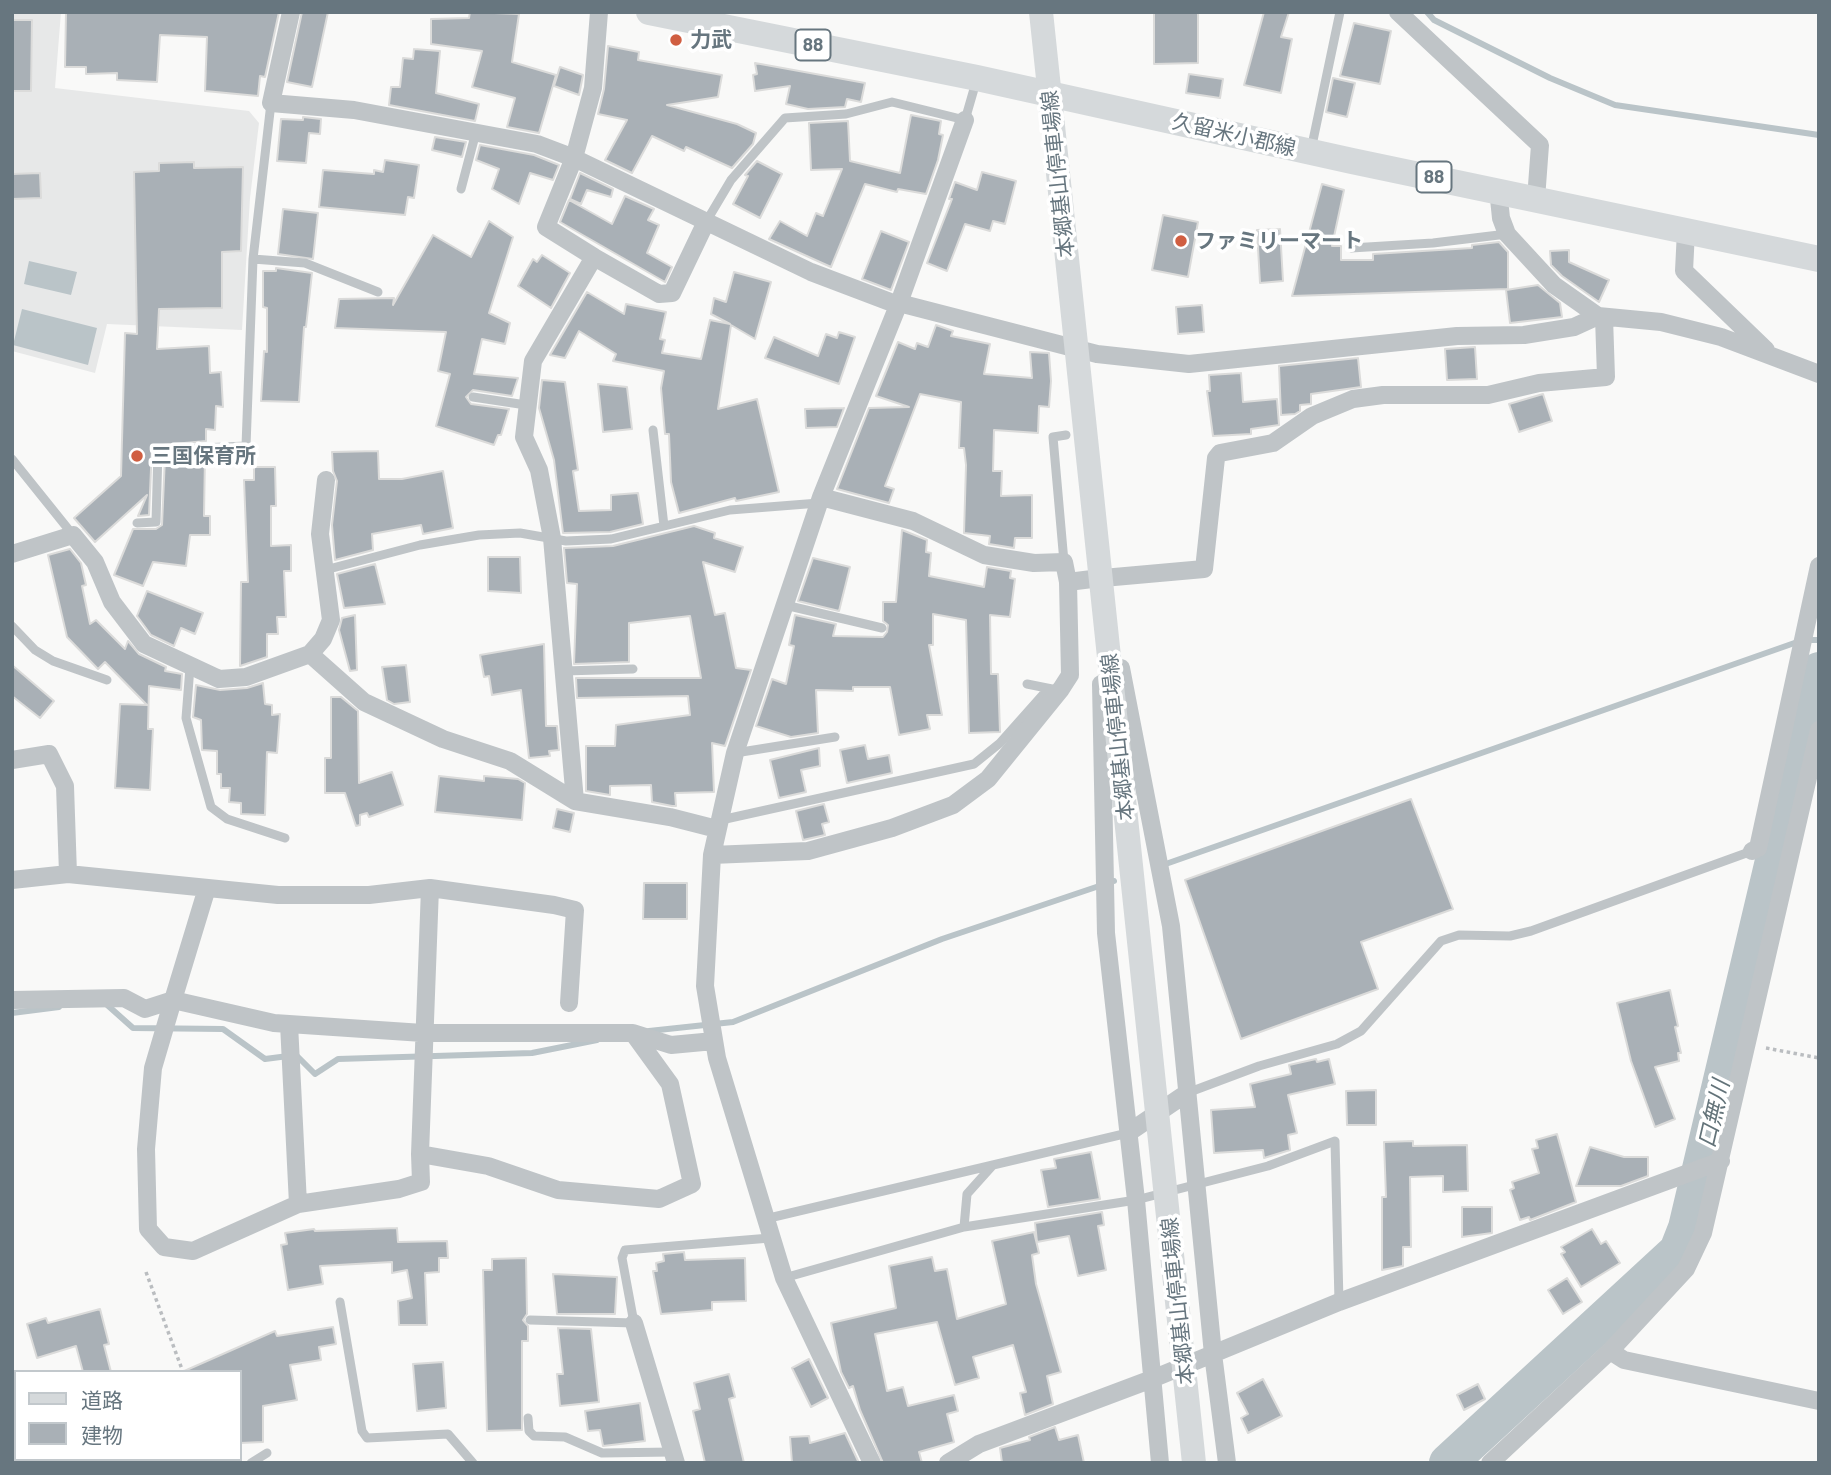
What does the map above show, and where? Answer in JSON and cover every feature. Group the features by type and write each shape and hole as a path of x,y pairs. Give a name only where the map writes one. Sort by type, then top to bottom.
{"main road":[{"name":"久留米小郡線","path":"649,12 977,78 1310,152 1498,189 1819,259"},
{"name":"本郷基山停車場線","path":"1041,12 1194,1463"}],"street":[{"path":"291,12 271,103 354,110 537,144 574,158 811,272 898,304 1077,349 1189,364 1457,336 1524,335 1574,327 1601,317 1661,322 1721,337 1819,374"},
{"path":"599,12 593,88 574,158 546,227 659,294 672,293 706,222"},
{"path":"1398,12 1541,145 1536,199"},
{"path":"873,1463 783,1278 714,1041 705,986 712,855 735,753 820,500 898,304 965,120"},
{"path":"1498,189 1501,218 1507,233 1554,285 1601,317"},
{"path":"1686,231 1684,271 1771,355"},
{"path":"575,801 552,538 539,470 524,437 533,361 594,257"},
{"path":"1068,583 1101,573 1204,569 1216,458 1220,453 1273,443 1312,416 1353,399 1383,395 1488,395 1539,383 1606,377 1601,317"},
{"path":"12,554 73,536 95,562 113,602 144,644 219,679 247,677 310,654 323,639 331,620 320,534 326,480"},
{"path":"712,855 808,851 892,828 953,805 988,779 1055,689 1070,675 1068,583 1064,562 1034,562 984,555 913,521 820,500"},
{"path":"1752,851 1758,848 1819,566"},
{"path":"1101,573 1171,926 1213,1354 1227,1463"},
{"path":"1101,573 1106,933 1136,1200 1160,1463"},
{"path":"310,654 364,702 443,739 510,761 575,801 718,825"},
{"path":"1490,1463 1609,1351 1686,1269 1703,1233 1819,730"},
{"path":"12,760 49,754 65,786 68,874"},
{"path":"12,880 68,874 278,895 369,895 430,888 575,910 569,1003"},
{"path":"207,888 153,1068 146,1149 148,1229 164,1248 193,1251 298,1204 399,1189 421,1182 425,1056 423,1033 430,888"},
{"path":"12,1000 124,998 145,1009 173,1000 289,1024 423,1033 633,1033 671,1045 714,1041"},
{"path":"289,1024 298,1204"},
{"path":"420,1154 488,1166 558,1190 659,1199 692,1184 670,1084 633,1033"},
{"path":"1128,1133 1187,1093"},
{"path":"948,1463 979,1444 1152,1379 1339,1302 1721,1161"},
{"path":"634,1323 674,1458"},
{"path":"1609,1351 1623,1360 1819,1401"}],"lane":[{"path":"1310,152 1340,12"},
{"path":"706,222 731,180 785,118 846,114 892,102 965,120 977,78"},
{"path":"137,523 156,522 158,450 246,446 253,259 271,103"},
{"path":"461,189 476,132"},
{"path":"1351,248 1433,243 1507,233"},
{"path":"253,259 305,263 378,292"},
{"path":"473,397 526,405"},
{"path":"653,430 664,526"},
{"path":"1064,562 1053,437 1066,435"},
{"path":"12,459 73,536"},
{"path":"325,570 420,545 479,535 520,533 566,541 611,539 730,510 820,500"},
{"path":"785,605 882,628"},
{"path":"12,626 35,650 53,661 107,680"},
{"path":"190,667 186,718 211,807 227,819 285,838"},
{"path":"564,671 633,669"},
{"path":"1027,684 1055,689"},
{"path":"718,825 974,764 1000,743 1055,689"},
{"path":"735,753 835,737"},
{"path":"1187,1093 1259,1066 1337,1044 1361,1031 1441,941 1459,935 1510,936 1531,931 1752,851"},
{"path":"764,1220 1128,1133"},
{"path":"783,1278 964,1227 1136,1200 1268,1166 1335,1141 1339,1302"},
{"path":"964,1227 967,1194 994,1164"},
{"path":"530,1321 634,1323 622,1258 625,1250 770,1238"},
{"path":"340,1302 362,1431 367,1438 448,1434 472,1463"},
{"path":"528,1418 529,1432 534,1436 565,1437 602,1453 674,1458"},
{"path":"251,1463 268,1453"}],"path":[{"path":"1747,1044 1819,1058"},
{"path":"146,1272 182,1370"}],"shaded area":[{"path":"12,12 61,12 55,88 249,111 259,123 250,198 242,330 107,324 95,373 12,351"},
{"path":"29,261 77,272 71,295 24,284"},
{"path":"22,309 97,328 88,365 13,345"}],"building":[{"path":"66,12 279,12 265,77 260,76 258,96 205,91 207,37 160,35 157,82 117,80 117,73 86,74 86,67 65,67"},
{"path":"302,12 328,12 312,87 287,82"},
{"path":"470,12 519,14 512,62 556,75 539,133 507,127 515,98 472,87 482,51 431,44 431,19 469,18"},
{"path":"1154,12 1198,12 1198,63 1154,64"},
{"path":"1264,12 1289,12 1281,37 1292,39 1281,93 1244,85"},
{"path":"12,20 32,20 31,91 12,91"},
{"path":"1354,23 1391,31 1380,84 1340,76"},
{"path":"608,46 639,52 638,60 722,75 718,97 667,105 737,124 756,133 753,144 732,168 686,147 684,151 652,136 632,173 605,160 627,120 598,114 604,89"},
{"path":"414,49 440,51 436,93 479,104 475,121 389,105 391,87 400,87 403,58 413,59"},
{"path":"755,63 865,83 861,102 847,99 845,107 808,109 786,104 790,86 755,91"},
{"path":"560,67 583,75 579,95 554,86"},
{"path":"1189,74 1223,79 1220,98 1186,93"},
{"path":"1333,78 1355,83 1347,117 1326,112"},
{"path":"911,115 941,121 939,134 943,135 938,160 926,194 898,189 897,192 865,184 831,267 769,239 780,221 807,236 816,213 823,216 842,169 811,170 809,123 848,121 850,161 900,173"},
{"path":"303,117 321,119 320,134 309,133 306,163 277,161 281,119 303,120"},
{"path":"435,137 466,142 462,157 432,150"},
{"path":"480,145 534,155 559,165 553,180 530,173 519,204 492,189 499,169 476,160"},
{"path":"385,160 419,165 414,198 408,197 405,215 319,207 323,170 374,174 374,170 383,172"},
{"path":"757,161 782,174 760,218 733,204 748,176 745,175"},
{"path":"194,162 194,168 243,167 241,251 222,252 222,308 159,309 157,349 209,346 210,373 221,372 223,407 216,406 215,430 206,429 206,441 152,446 149,515 138,516 147,495 95,542 74,518 121,476 125,333 137,334 134,172 159,171 159,163"},
{"path":"982,172 1016,181 1005,224 993,221 990,231 965,224 947,271 927,263 952,199 949,199 955,182 977,190"},
{"path":"40,173 41,198 12,199 12,174"},
{"path":"580,173 613,189 611,197 587,190 581,204 570,199"},
{"path":"1322,184 1344,190 1332,246 1341,246 1341,260 1373,260 1373,254 1472,248 1472,245 1499,242 1508,252 1508,289 1292,296"},
{"path":"625,196 654,209 648,220 659,225 647,253 672,267 665,282 560,222 569,200 612,224"},
{"path":"283,209 318,213 313,259 278,254"},
{"path":"1163,215 1198,222 1188,277 1152,270"},
{"path":"489,221 513,237 489,313 510,323 505,344 482,339 474,374 518,378 512,396 473,390 466,397 471,404 509,409 501,435 498,435 494,445 436,426 450,374 438,371 446,332 335,328 339,299 394,298 393,305 433,235 471,257"},
{"path":"1280,229 1283,281 1260,283 1257,230"},
{"path":"881,231 909,242 891,290 862,279"},
{"path":"1569,250 1569,262 1609,280 1599,302 1551,265 1550,251"},
{"path":"542,255 570,273 551,308 518,286 533,259 537,262"},
{"path":"276,268 312,273 304,327 299,402 261,401 264,351 267,352 267,308 263,307 263,271 276,271"},
{"path":"734,272 771,282 755,339 731,325 718,409 757,399 779,492 736,501 735,498 679,513 671,482 669,434 665,434 661,388 664,371 613,361 616,354 579,331 565,358 550,355 587,292 624,314 626,304 666,312 660,339 665,340 662,353 701,359 710,320 730,324 711,314 714,298 726,302"},
{"path":"1538,285 1560,303 1562,317 1510,323 1506,290"},
{"path":"1202,305 1204,332 1178,334 1176,307"},
{"path":"936,325 953,331 951,336 990,344 984,374 1032,378 1030,352 1049,353 1049,407 1039,406 1038,433 994,430 993,471 1002,471 1001,496 1032,495 1032,538 1015,538 1014,548 989,544 990,536 964,533 966,465 964,448 959,448 961,402 920,394 885,486 894,489 889,503 837,489 869,408 909,407 876,396 898,342 915,349 917,343 928,347"},
{"path":"839,332 855,337 839,384 765,358 774,337 818,356 826,334 837,338"},
{"path":"1475,347 1477,379 1447,380 1445,349"},
{"path":"1358,358 1361,387 1311,394 1311,404 1300,405 1300,411 1295,414 1281,415 1279,366"},
{"path":"1241,373 1243,402 1277,399 1279,425 1251,429 1251,434 1213,436 1207,391 1210,391 1209,375"},
{"path":"542,380 565,382 578,470 573,471 579,511 611,510 611,495 638,493 643,524 610,532 563,533 554,460 539,408"},
{"path":"598,384 627,387 632,429 603,432"},
{"path":"1543,394 1552,421 1519,432 1509,404"},
{"path":"844,408 837,427 806,428 805,409"},
{"path":"378,451 379,479 402,479 443,471 453,528 423,534 421,525 372,534 373,550 335,560 332,525 337,481 333,471 332,452"},
{"path":"205,455 204,516 210,516 210,535 190,535 186,566 153,562 143,586 114,575 133,529 156,529 162,525 165,457"},
{"path":"254,467 275,467 276,506 271,506 271,546 291,545 291,571 284,571 286,617 277,617 278,634 267,634 267,657 240,666 241,582 248,582 244,480 254,480"},
{"path":"694,526 715,533 714,538 743,547 735,572 703,562 715,615 725,613 736,668 751,670 725,746 712,743 714,792 675,793 676,806 672,806 652,802 651,785 610,786 610,795 586,791 586,746 615,746 616,725 690,715 688,696 577,698 576,678 701,678 690,616 629,623 629,662 574,664 577,584 567,583 564,548 613,546"},
{"path":"902,530 927,540 926,552 931,553 929,576 984,587 987,567 1011,571 1010,578 1015,579 1010,617 990,615 991,674 998,674 1000,732 969,733 966,620 933,614 933,645 929,645 942,715 927,715 930,729 899,735 890,687 853,687 853,691 816,690 818,733 791,737 756,726 772,679 786,684 794,646 789,645 795,615 836,624 833,636 883,637 887,632 888,625 883,621 883,602 896,602"},
{"path":"70,549 81,563 86,585 82,586 90,624 96,620 125,649 128,641 139,654 166,667 165,671 182,674 181,690 149,686 148,729 153,729 150,790 115,788 120,704 147,705 105,662 98,669 67,637 48,555"},
{"path":"488,557 520,557 521,593 488,591"},
{"path":"813,558 850,567 839,611 798,601"},
{"path":"375,564 385,604 344,608 337,574"},
{"path":"147,591 203,613 195,634 181,628 174,646 151,635 137,616"},
{"path":"355,615 357,670 350,671 339,630 342,618"},
{"path":"544,644 546,726 557,726 559,750 549,751 550,756 529,758 521,690 492,695 489,676 484,677 480,655"},
{"path":"12,665 54,701 40,718 12,696"},
{"path":"406,665 410,702 394,704 387,700 382,667"},
{"path":"263,683 265,704 272,705 272,715 280,714 277,753 267,752 265,815 241,814 241,803 229,802 230,788 221,788 221,774 217,774 217,751 202,750 201,720 193,717 196,685 220,690 247,688"},
{"path":"331,697 341,697 358,711 359,783 392,772 403,805 369,817 367,813 360,815 360,825 356,826 345,793 325,793 325,758 331,758"},
{"path":"865,745 868,759 889,755 892,773 847,783 840,750"},
{"path":"819,748 820,766 801,770 806,792 779,798 770,760"},
{"path":"439,776 484,781 484,776 518,779 525,783 522,820 435,812"},
{"path":"1411,799 1453,909 1361,942 1378,989 1241,1039 1185,880"},
{"path":"824,804 829,822 822,824 825,835 803,840 796,811"},
{"path":"557,809 574,813 570,832 553,828"},
{"path":"644,883 687,883 687,919 643,919"},
{"path":"1670,990 1681,1053 1678,1053 1679,1061 1655,1067 1675,1119 1655,1127 1631,1061 1617,1003"},
{"path":"1316,1059 1317,1062 1329,1059 1335,1084 1288,1095 1297,1133 1288,1135 1290,1150 1264,1158 1263,1150 1214,1153 1211,1110 1255,1107 1250,1084 1291,1074 1289,1065"},
{"path":"1376,1090 1376,1125 1347,1125 1346,1091"},
{"path":"1557,1134 1576,1202 1530,1220 1529,1217 1520,1220 1510,1190 1514,1188 1512,1182 1539,1173 1532,1149 1538,1148 1536,1140"},
{"path":"1413,1141 1413,1146 1467,1145 1468,1191 1443,1192 1443,1176 1410,1177 1411,1247 1403,1247 1403,1266 1382,1270 1382,1197 1386,1197 1384,1142"},
{"path":"1590,1147 1624,1157 1648,1157 1648,1176 1621,1186 1576,1186"},
{"path":"1091,1152 1100,1199 1048,1207 1041,1170 1056,1168 1054,1159"},
{"path":"1462,1207 1492,1207 1492,1233 1462,1237"},
{"path":"1102,1212 1104,1225 1098,1226 1106,1270 1078,1276 1069,1236 1037,1242 1035,1223"},
{"path":"397,1228 398,1242 447,1241 448,1258 439,1258 439,1272 425,1273 427,1325 399,1325 398,1301 412,1298 407,1270 392,1273 392,1262 320,1266 323,1284 288,1290 281,1245 287,1244 285,1233 314,1229"},
{"path":"1592,1229 1601,1244 1606,1241 1620,1263 1581,1287 1561,1254 1565,1252 1561,1247"},
{"path":"1034,1232 1039,1253 1032,1255 1036,1284 1061,1372 1047,1376 1053,1404 1025,1415 1020,1393 1026,1392 1013,1345 973,1357 979,1378 955,1385 937,1322 875,1334 887,1391 903,1387 908,1406 954,1395 958,1411 947,1414 954,1442 919,1452 922,1463 883,1463 860,1410 853,1386 849,1388 841,1372 831,1323 896,1308 889,1266 932,1257 935,1271 947,1269 957,1319 1006,1304 992,1241"},
{"path":"684,1252 685,1260 745,1258 746,1301 712,1302 712,1310 661,1314 653,1271 657,1271 656,1263 664,1261 663,1254"},
{"path":"526,1258 527,1314 523,1320 528,1326 528,1341 522,1341 522,1430 487,1431 483,1270 492,1270 492,1259"},
{"path":"553,1274 617,1277 615,1314 557,1314"},
{"path":"1567,1278 1582,1302 1563,1314 1548,1290"},
{"path":"100,1309 109,1344 104,1345 110,1370 82,1370 76,1346 37,1358 27,1324 46,1318 48,1323"},
{"path":"333,1327 336,1344 319,1347 321,1360 290,1365 297,1400 263,1406 263,1442 242,1443 242,1370 187,1370 275,1331 277,1336"},
{"path":"558,1328 591,1329 599,1402 560,1406 557,1374 563,1374"},
{"path":"809,1359 828,1398 811,1407 792,1368"},
{"path":"443,1362 446,1408 417,1411 413,1364"},
{"path":"729,1374 735,1397 729,1399 744,1463 705,1463 693,1411 700,1409 694,1383"},
{"path":"1263,1379 1282,1416 1248,1433 1241,1418 1248,1414 1237,1393"},
{"path":"1478,1384 1485,1399 1464,1410 1457,1395"},
{"path":"640,1403 645,1441 603,1446 600,1430 588,1431 585,1411"},
{"path":"1055,1427 1059,1440 1078,1435 1084,1463 1002,1463 1000,1448 1030,1440 1029,1437"},
{"path":"845,1433 859,1463 792,1463 790,1437 809,1436 810,1443"}],"waterway":[{"path":"1427,12 1434,20 1550,78 1615,105 1819,135"},
{"path":"1160,866 1803,640 1819,640"},
{"name":"口無川","path":"1448,1463 1678,1251 1687,1228 1819,671"},
{"path":"649,1031 733,1022 942,939 1114,881"},
{"path":"105,1003 133,1028 223,1029 265,1059 296,1055 315,1074 338,1059 532,1053 597,1040"},
{"path":"12,1013 59,1007"}],"place":[{"name":"力武","path":"676,40"},
{"name":"ファミリーマート","path":"1181,241"},
{"name":"三国保育所","path":"137,456"}]}
